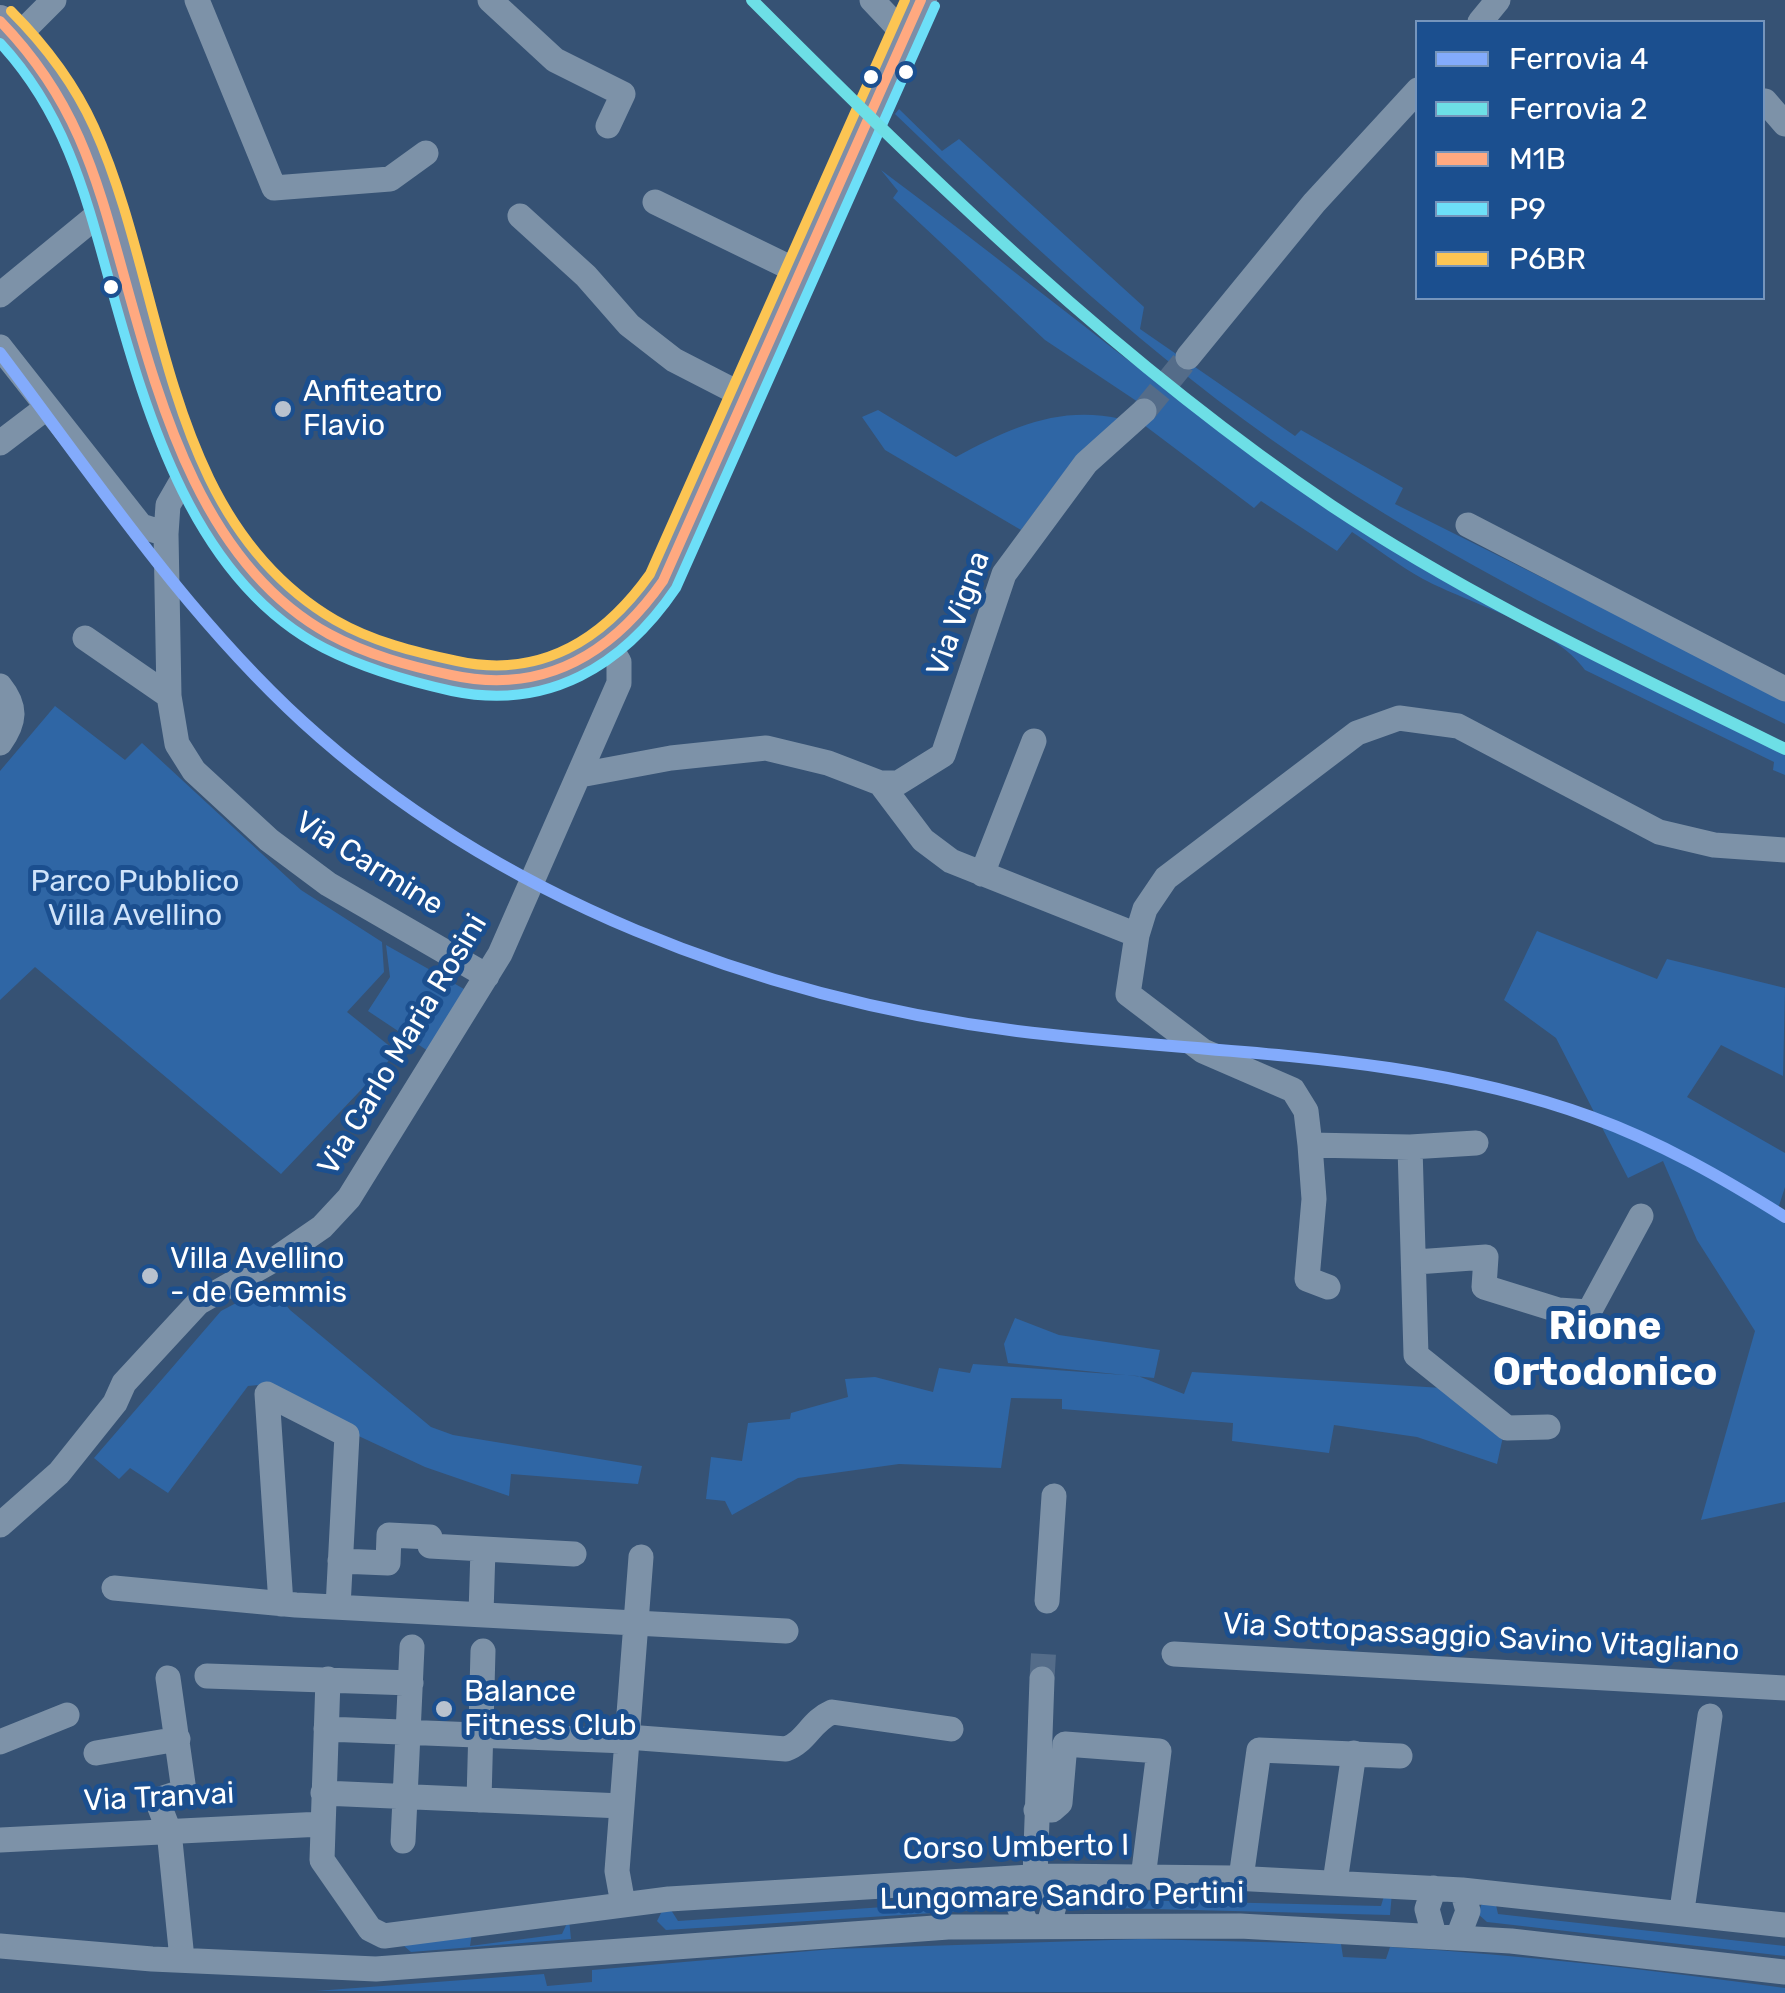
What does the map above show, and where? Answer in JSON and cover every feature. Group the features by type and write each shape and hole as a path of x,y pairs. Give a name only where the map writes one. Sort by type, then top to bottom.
{"main road":[{"path":"8,29 45,71 74,120 106,208 155,388 187,472 212,518 266,586 302,617 382,656 438,676 489,682 536,677 610,646 640,618 663,580 921,0"}],"street":[{"path":"8,29 54,0"},
{"path":"197,0 274,188 390,179 426,152"},
{"path":"490,0 555,60 623,94 608,126"},
{"path":"872,0 905,34"},
{"path":"1482,20 1498,0"},
{"path":"1188,357 1314,203 1415,93"},
{"path":"1765,101 1785,124"},
{"path":"655,202 799,272"},
{"path":"0,295 106,208"},
{"path":"520,216 586,276 629,325 674,360 744,396"},
{"path":"0,347 140,526 166,534"},
{"path":"0,443 46,408"},
{"name":"Via Vigna","path":"880,783 898,783 943,755 1004,574 1086,463 1144,411"},
{"name":"Via Carmine","path":"187,472 168,505 166,534 169,696 177,744 194,771 268,840 328,884 488,976"},
{"path":"1468,525 1785,689"},
{"path":"85,638 169,696"},
{"name":"Via Carlo Maria Rosini","path":"0,1525 59,1473 115,1403 124,1383 198,1304 322,1227 348,1198 488,976 536,881 619,683 619,662 610,646"},
{"path":"0,686 13,708 12,723 0,743"},
{"path":"1328,1287 1307,1279 1314,1199 1310,1145 1306,1111 1293,1090 1203,1050 1128,994 1145,909 1166,878 1357,733 1399,718 1458,726 1659,832 1714,845 1785,850"},
{"path":"982,874 1034,741"},
{"path":"580,775 672,758 766,748 828,763 880,783 923,840 950,861 1137,935"},
{"path":"1310,1145 1410,1147 1476,1143"},
{"path":"1410,1147 1416,1355 1507,1428 1548,1427"},
{"path":"1416,1262 1486,1258 1484,1287 1558,1310 1589,1312 1641,1216"},
{"path":"281,1604 267,1394 346,1435 338,1607"},
{"path":"1047,1601 1054,1496"},
{"path":"340,1560 388,1562 389,1534 430,1537 430,1546 574,1554"},
{"path":"481,1614 483,1548"},
{"path":"624,1904 606,1927 610,1941 629,1950 646,1937 647,1922 624,1904 616,1871 640,1557"},
{"path":"114,1588 281,1604 786,1631"},
{"path":"403,1841 412,1647"},
{"path":"480,1800 483,1651"},
{"name":"Via Sottopassaggio Savino Vitagliano","path":"1174,1654 1785,1688"},
{"path":"207,1676 410,1683"},
{"path":"168,1678 184,1791 157,1800 169,1831 182,1958"},
{"path":"322,1824 328,1680"},
{"path":"1035,1877 1016,1887 1016,1900 1038,1925 1056,1899 1035,1877 1042,1680"},
{"path":"326,1729 626,1739 786,1749 798,1745 817,1718 832,1712 951,1729"},
{"path":"0,1742 68,1716"},
{"path":"1682,1910 1710,1716"},
{"path":"96,1753 178,1739"},
{"path":"1036,1810 1052,1810 1060,1803 1065,1744 1159,1751 1143,1878"},
{"path":"1241,1878 1259,1750 1400,1756"},
{"path":"1335,1882 1354,1753"},
{"path":"322,1793 622,1806"},
{"name":"Corso Umberto I","path":"322,1824 322,1860 370,1929 384,1936 624,1904 870,1884 1035,1877 1241,1878 1434,1888 1682,1910 1785,1925"},
{"name":"Via Tranvai","path":"0,1840 322,1824"},
{"path":"1434,1888 1426,1909 1446,1936 1468,1911 1462,1890"},
{"name":"Lungomare Sandro Pertini","path":"0,1946 339,1967 434,1967 629,1950 1038,1925 1240,1926 1446,1936 1785,1972"}],"green space":[{"path":"899,109 942,151 959,139 1144,307 1140,329 1295,436 1301,430 1403,488 1395,504 1785,699 1785,724 1476,567 1298,458 1191,379 1089,295 895,114"},
{"path":"881,170 1167,390 1343,515 1505,611 1785,753 1785,775 1773,770 1774,762 1585,670 1554,641 1423,579 1352,532 1337,551 1261,501 1254,508 1144,425 1153,412 1045,340 893,198 898,191"},
{"path":"878,410 956,457 1016,429 1056,417 1098,415 1121,419 1069,466 1021,530 885,450 862,417"},
{"name":"Parco Pubblico Villa Avellino","path":"55,706 125,760 142,743 301,890 382,942 384,972 347,1012 397,1052 281,1174 35,967 0,1000 0,771"},
{"path":"1537,931 1657,979 1667,959 1785,988 1783,1076 1721,1045 1687,1097 1785,1153 1785,1187 1777,1212 1785,1214 1785,1502 1701,1520 1755,1331 1697,1240 1663,1161 1628,1178 1556,1038 1504,1000"},
{"path":"386,945 464,989 428,1051 368,1011 390,977"},
{"path":"270,1285 290,1310 431,1427 453,1435 642,1466 638,1484 511,1474 509,1496 425,1467 350,1432 269,1384 248,1386 168,1493 130,1468 119,1479 94,1458 221,1311"},
{"path":"1015,1318 1059,1335 1160,1350 1154,1378 1008,1363 1004,1344"},
{"path":"973,1364 1138,1376 1184,1394 1192,1372 1442,1388 1504,1432 1497,1464 1417,1437 1334,1425 1329,1453 1232,1441 1233,1423 1062,1409 1062,1399 1011,1398 1001,1468 899,1464 798,1478 732,1515 725,1501 706,1499 711,1457 742,1461 748,1423 790,1419 791,1413 848,1397 845,1379 875,1377 933,1392 939,1368 970,1373"},
{"path":"980,1887 981,1910 666,1930 657,1921 662,1911 671,1910 678,1921 972,1901"},
{"path":"1074,1887 1083,1888 1089,1899 1381,1906 1384,1896 1392,1893 1390,1915 1075,1907 1067,1896"},
{"path":"1482,1903 1496,1905 1498,1914 1785,1946 1785,1956 1487,1922 1478,1914"},
{"path":"569,1919 571,1939 411,1952 403,1945 472,1933 470,1946 562,1934"},
{"path":"1142,1939 1341,1944 1343,1957 1386,1959 1390,1947 1489,1954 1736,1981 1785,1988 1785,1993 315,1991 544,1974 547,1986 592,1982 592,1970 833,1949"}],"tunnel":[{"path":"1144,411 1188,357"},
{"path":"1042,1679 1044,1645"}],"rail line":[{"name":"2","path":"752,0 889,136 1030,267 1102,331 1253,450 1332,506 1442,573 1555,635 1785,749"},
{"name":"4","path":"0,353 143,545 260,681 379,785 460,840 546,889 636,930 729,965 824,994 920,1016 1017,1031 1379,1067 1522,1095 1591,1117 1666,1149 1785,1217"}],"transit line":[{"name":"P6BR","path":"11,11 58,65 94,127 118,191 177,396 202,462 234,523 278,576 335,620 394,645 487,665 542,659 567,649 612,618 650,574 905,0"},
{"name":"M1B","path":"0,21 49,81 81,143 173,432 220,527 250,568 286,605 329,634 404,664 484,680 544,674 572,663 621,630 663,581 921,0"},
{"name":"P9","path":"0,43 23,70 58,127 82,189 160,440 182,491 209,538 241,581 279,619 324,648 403,679 487,696 551,688 580,676 632,640 676,588 935,6"}],"place":[{"name":"Anfiteatro Flavio","path":"283,409"},
{"name":"Villa Avellino - de Gemmis","path":"150,1276"},
{"name":"Balance Fitness Club","path":"444,1709"}],"district":[{"name":"Rione Ortodonico","path":"1605,1350"}]}
